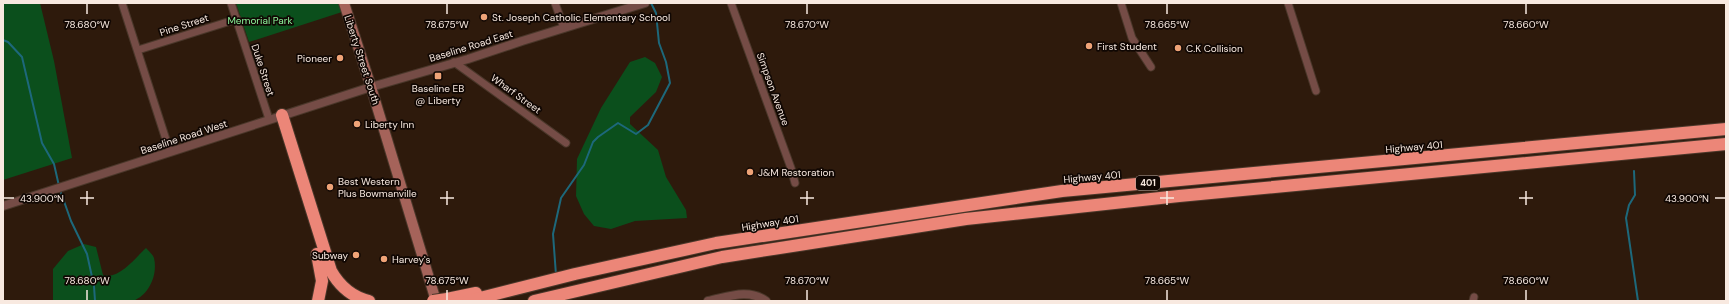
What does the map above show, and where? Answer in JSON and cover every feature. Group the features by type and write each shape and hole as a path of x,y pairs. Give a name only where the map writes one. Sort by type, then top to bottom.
{"highway":[{"path":"276,117 320,262 322,282 318,301"},
{"path":"276,117 330,270 338,282 348,292 369,301"},
{"name":"Highway 401","path":"468,301 575,274 716,244 1062,191 1726,129"},
{"name":"401","path":"535,301 722,257 966,219 1179,196 1726,144"},
{"path":"439,300 527,282 547,281"}],"main road":[{"name":"Liberty Street South","path":"344,3 439,300"}],"street":[{"path":"122,3 170,152"},
{"name":"Duke Street","path":"231,3 276,117"},
{"path":"555,3 564,28"},
{"name":"Simpson Avenue","path":"731,3 791,168 795,183"},
{"path":"1121,3 1132,38 1151,67"},
{"path":"1288,3 1316,91"},
{"name":"Baseline Road East","path":"371,87 642,4"},
{"name":"Pine Street","path":"138,50 237,19"},
{"name":"Wharf Street","path":"454,62 566,143"},
{"name":"Baseline Road West","path":"3,206 79,180 371,87"},
{"path":"708,301 744,293 758,296 766,301"}],"green space":[{"path":"3,3 40,3 54,61 72,158 3,180"},
{"name":"Memorial Park","path":"236,3 339,3 342,12 249,42"},
{"path":"645,57 655,63 662,77 656,92 630,117 630,124 658,150 666,177 686,210 687,218 635,221 611,229 594,226 584,214 576,196 577,159 601,108 630,62"},
{"path":"84,244 96,247 103,275 109,276 121,271 146,248 151,253 155,264 155,271 148,289 139,298 133,301 53,301 53,269 68,251"}],"waterway":[{"path":"556,275 553,234 561,198 584,165 593,142 618,123 636,134 648,125 670,83 666,62 659,43 656,13 651,3"},
{"path":"3,40 8,42 22,57 42,143 54,164 59,186"},
{"path":"1634,171 1635,195 1629,205 1626,218 1638,301"},
{"path":"60,190 71,221 87,254 94,286 95,301"}],"place":[{"name":"St. Joseph Catholic Elementary School","path":"484,17"},
{"name":"First Student","path":"1089,46"},
{"name":"C.K Collision","path":"1178,48"},
{"name":"Pioneer","path":"340,58"},
{"name":"Baseline EB @ Liberty","path":"438,76"},
{"name":"Liberty Inn","path":"357,124"},
{"name":"J&M Restoration","path":"750,172"},
{"name":"Best Western Plus Bowmanville","path":"330,187"},
{"name":"Subway","path":"356,255"},
{"name":"Harvey's","path":"384,259"}]}
